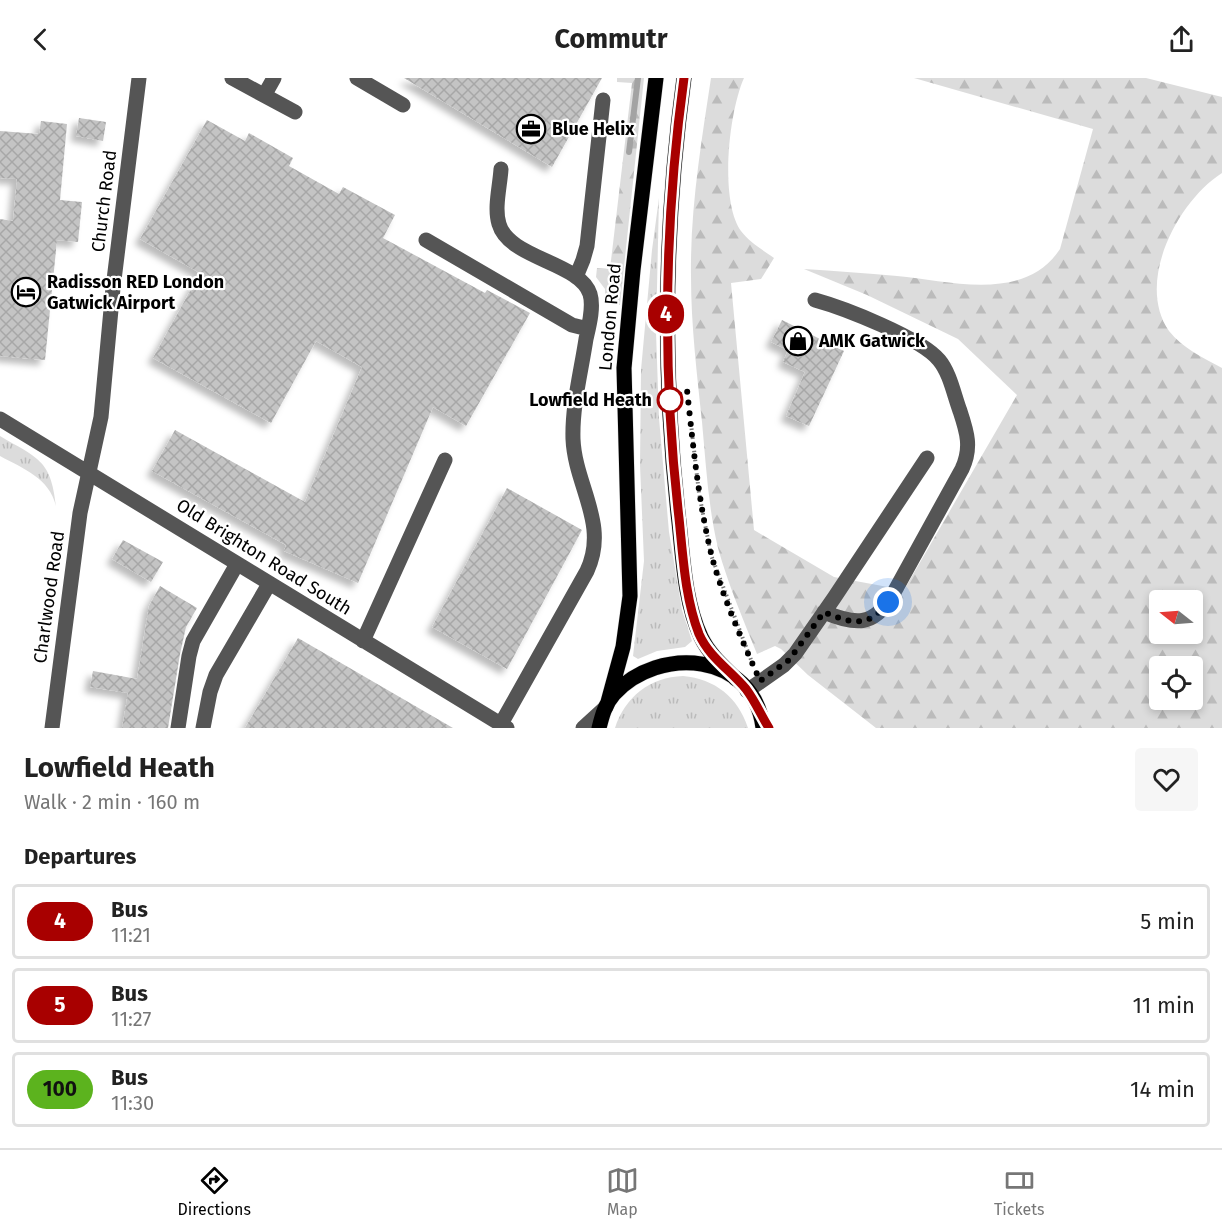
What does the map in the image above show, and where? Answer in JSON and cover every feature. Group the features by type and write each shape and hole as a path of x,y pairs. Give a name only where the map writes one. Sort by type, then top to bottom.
{"main road":[{"name":"London Road","path":"599,728 623,647 630,596 624,368 633,270 656,78"},
{"path":"684,78 667,268 667,341 675,489 688,590 696,625 710,653 747,690 761,721 769,728"},
{"path":"607,704 626,684 647,672 666,665 686,662 702,663 719,668 736,679"}],"street":[{"name":"Church Road","path":"90,472 101,417 113,288 139,78"},
{"path":"232,78 296,112"},
{"path":"265,94 274,78"},
{"path":"357,78 403,105"},
{"path":"576,277 584,260 603,100"},
{"path":"501,170 497,216 504,234 513,243 576,277 586,286 591,297 588,330 576,398 573,439 576,465 593,520 594,553 582,581 504,726"},
{"path":"426,240 572,325 588,330"},
{"path":"815,300 858,315 915,342 935,356 945,370 969,440 962,469 892,596 879,615 868,621 857,621 838,618 824,612"},
{"name":"Old Brighton Road South","path":"0,419 504,726"},
{"path":"747,690 789,660 824,612 927,458"},
{"path":"363,640 445,460"},
{"name":"Charlwood Road","path":"52,728 80,513 90,472"},
{"path":"178,728 193,641 237,564"},
{"path":"203,728 216,675 269,584"},
{"path":"584,728 607,704"}],"path":[{"path":"689,413 699,493 711,555 760,681"}],"green space":[{"path":"617,78 644,78 620,305 605,303 605,289 596,277 597,268 610,269 632,83 617,82"},
{"path":"711,78 744,78 734,111 731,133 728,178 730,199 734,217 741,231 774,258 761,279 731,283 754,530 834,577 904,590 1017,395 958,339 867,295 804,269 985,285 1007,283 1027,277 1045,266 1060,249 1093,129 914,78 1146,78 1222,97 1222,173 1190,203 1177,222 1166,244 1159,267 1157,290 1160,311 1174,337 1187,348 1222,368 1222,728 876,728 808,675 781,649 775,646 757,654 726,575 718,548 708,485 691,295 692,227"},
{"path":"659,198 656,332 659,418 669,532 682,610 692,641 685,647 657,651 638,659 633,656 644,561 640,465 641,370"},
{"path":"0,436 33,455 46,469 54,490 56,506 53,496 42,481 0,456"},
{"path":"683,676 705,681 724,692 738,707 748,728 615,728 625,707 640,691 660,680"}],"building":[{"name":"Blue Helix","path":"404,78 602,78 552,167"},
{"path":"79,118 106,122 103,141 76,136"},
{"path":"207,120 245,141 249,133 293,158 289,166 339,194 343,187 395,215 383,238 485,293 487,290 530,313 466,426 433,407 358,583 284,551 286,545 152,471 175,430 305,502 362,367 316,341 271,423 153,358 200,273 140,239"},
{"name":"Radisson RED London Gatwick Airport","path":"41,121 67,124 60,200 82,202 78,242 57,240 45,360 0,356 0,219 13,221 17,179 0,178 0,131 39,134"},
{"path":"782,320 844,351 809,426 786,416 805,372 783,362 788,350 771,342"},
{"path":"507,488 582,530 507,669 432,627"},
{"path":"123,540 163,562 151,582 112,559"},
{"path":"160,586 197,608 186,627 168,728 122,728 128,693 90,687 93,671 137,679 149,606"},
{"path":"298,638 453,728 245,728"}],"waterway":[{"path":"629,152 638,78"}],"bus line":[{"name":"4","path":"684,78 672,198 666,307 675,489 688,590 696,625 704,644 715,659 751,695 769,728"}],"place":[{"name":"Blue Helix","path":"531,129"},
{"name":"Radisson RED London Gatwick Airport","path":"26,292"},
{"name":"AMK Gatwick","path":"798,341"},
{"name":"Lowfield Heath","path":"670,400"}],"route":[{"path":"670,400 687,390 699,493 711,555 760,681 789,660 824,612 847,620 868,621 879,615 888,602"}]}
